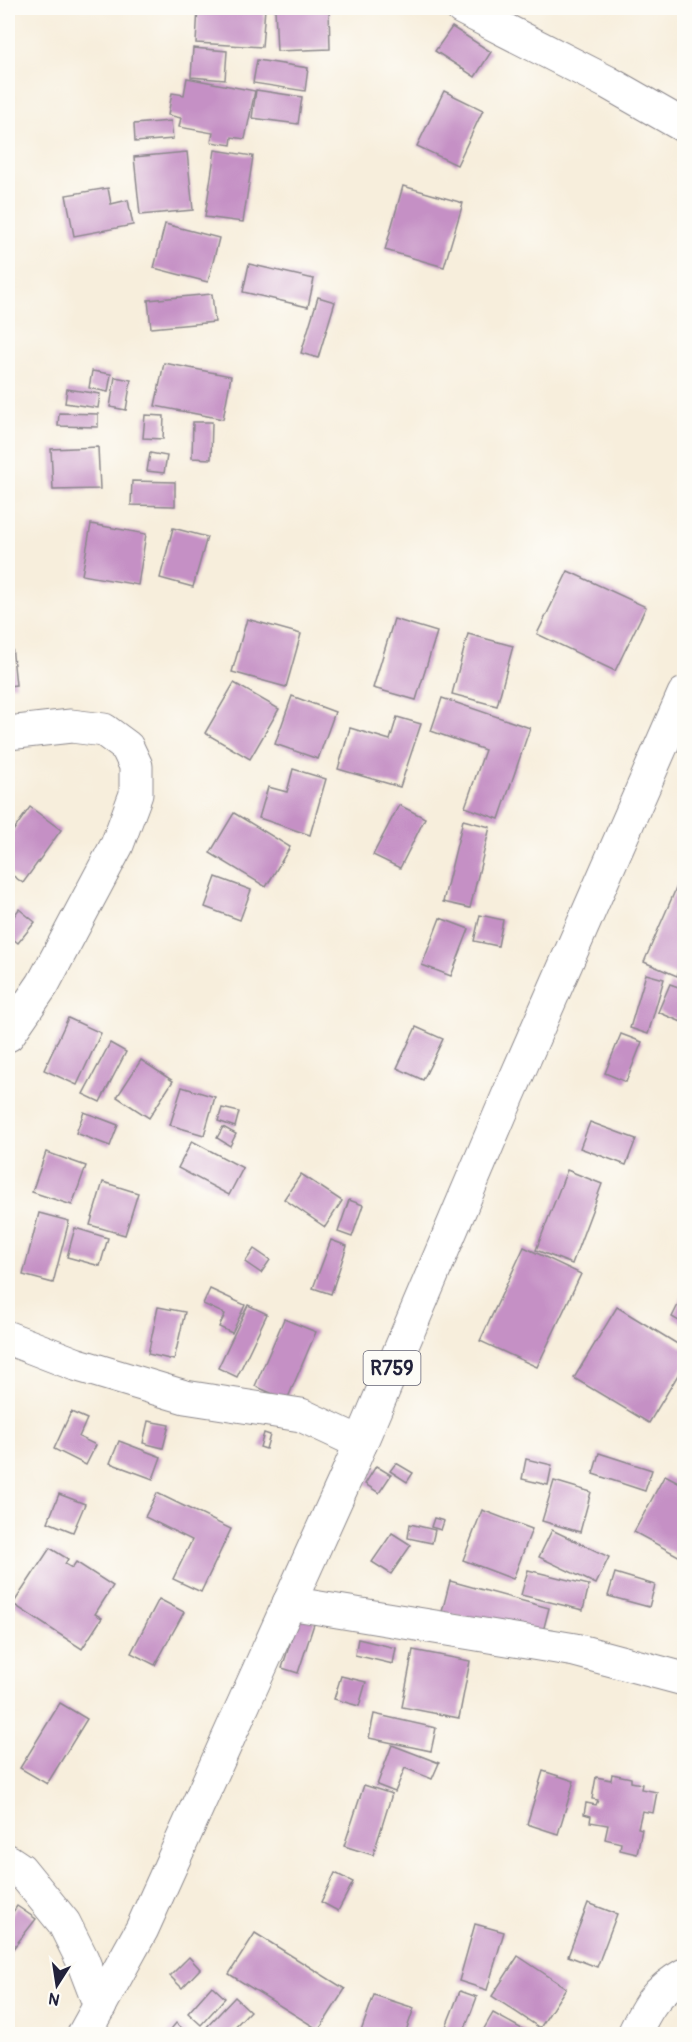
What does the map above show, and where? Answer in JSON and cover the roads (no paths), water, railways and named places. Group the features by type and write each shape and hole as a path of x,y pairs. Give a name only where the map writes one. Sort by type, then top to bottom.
{"street":[{"path":"462,8 587,71 684,126"},
{"name":"R759","path":"84,2034 142,1929 361,1443 507,1096 676,736 684,694"},
{"path":"8,733 71,726 104,730 127,747 136,766 136,794 117,845 43,984 8,1035"},
{"path":"8,1338 75,1364 185,1397 301,1415 361,1443"},
{"path":"289,1603 575,1650 684,1679"},
{"path":"8,1861 20,1869 64,1923 82,1959 100,2006"},
{"path":"634,2034 648,2005 665,1986 684,1975"}]}
